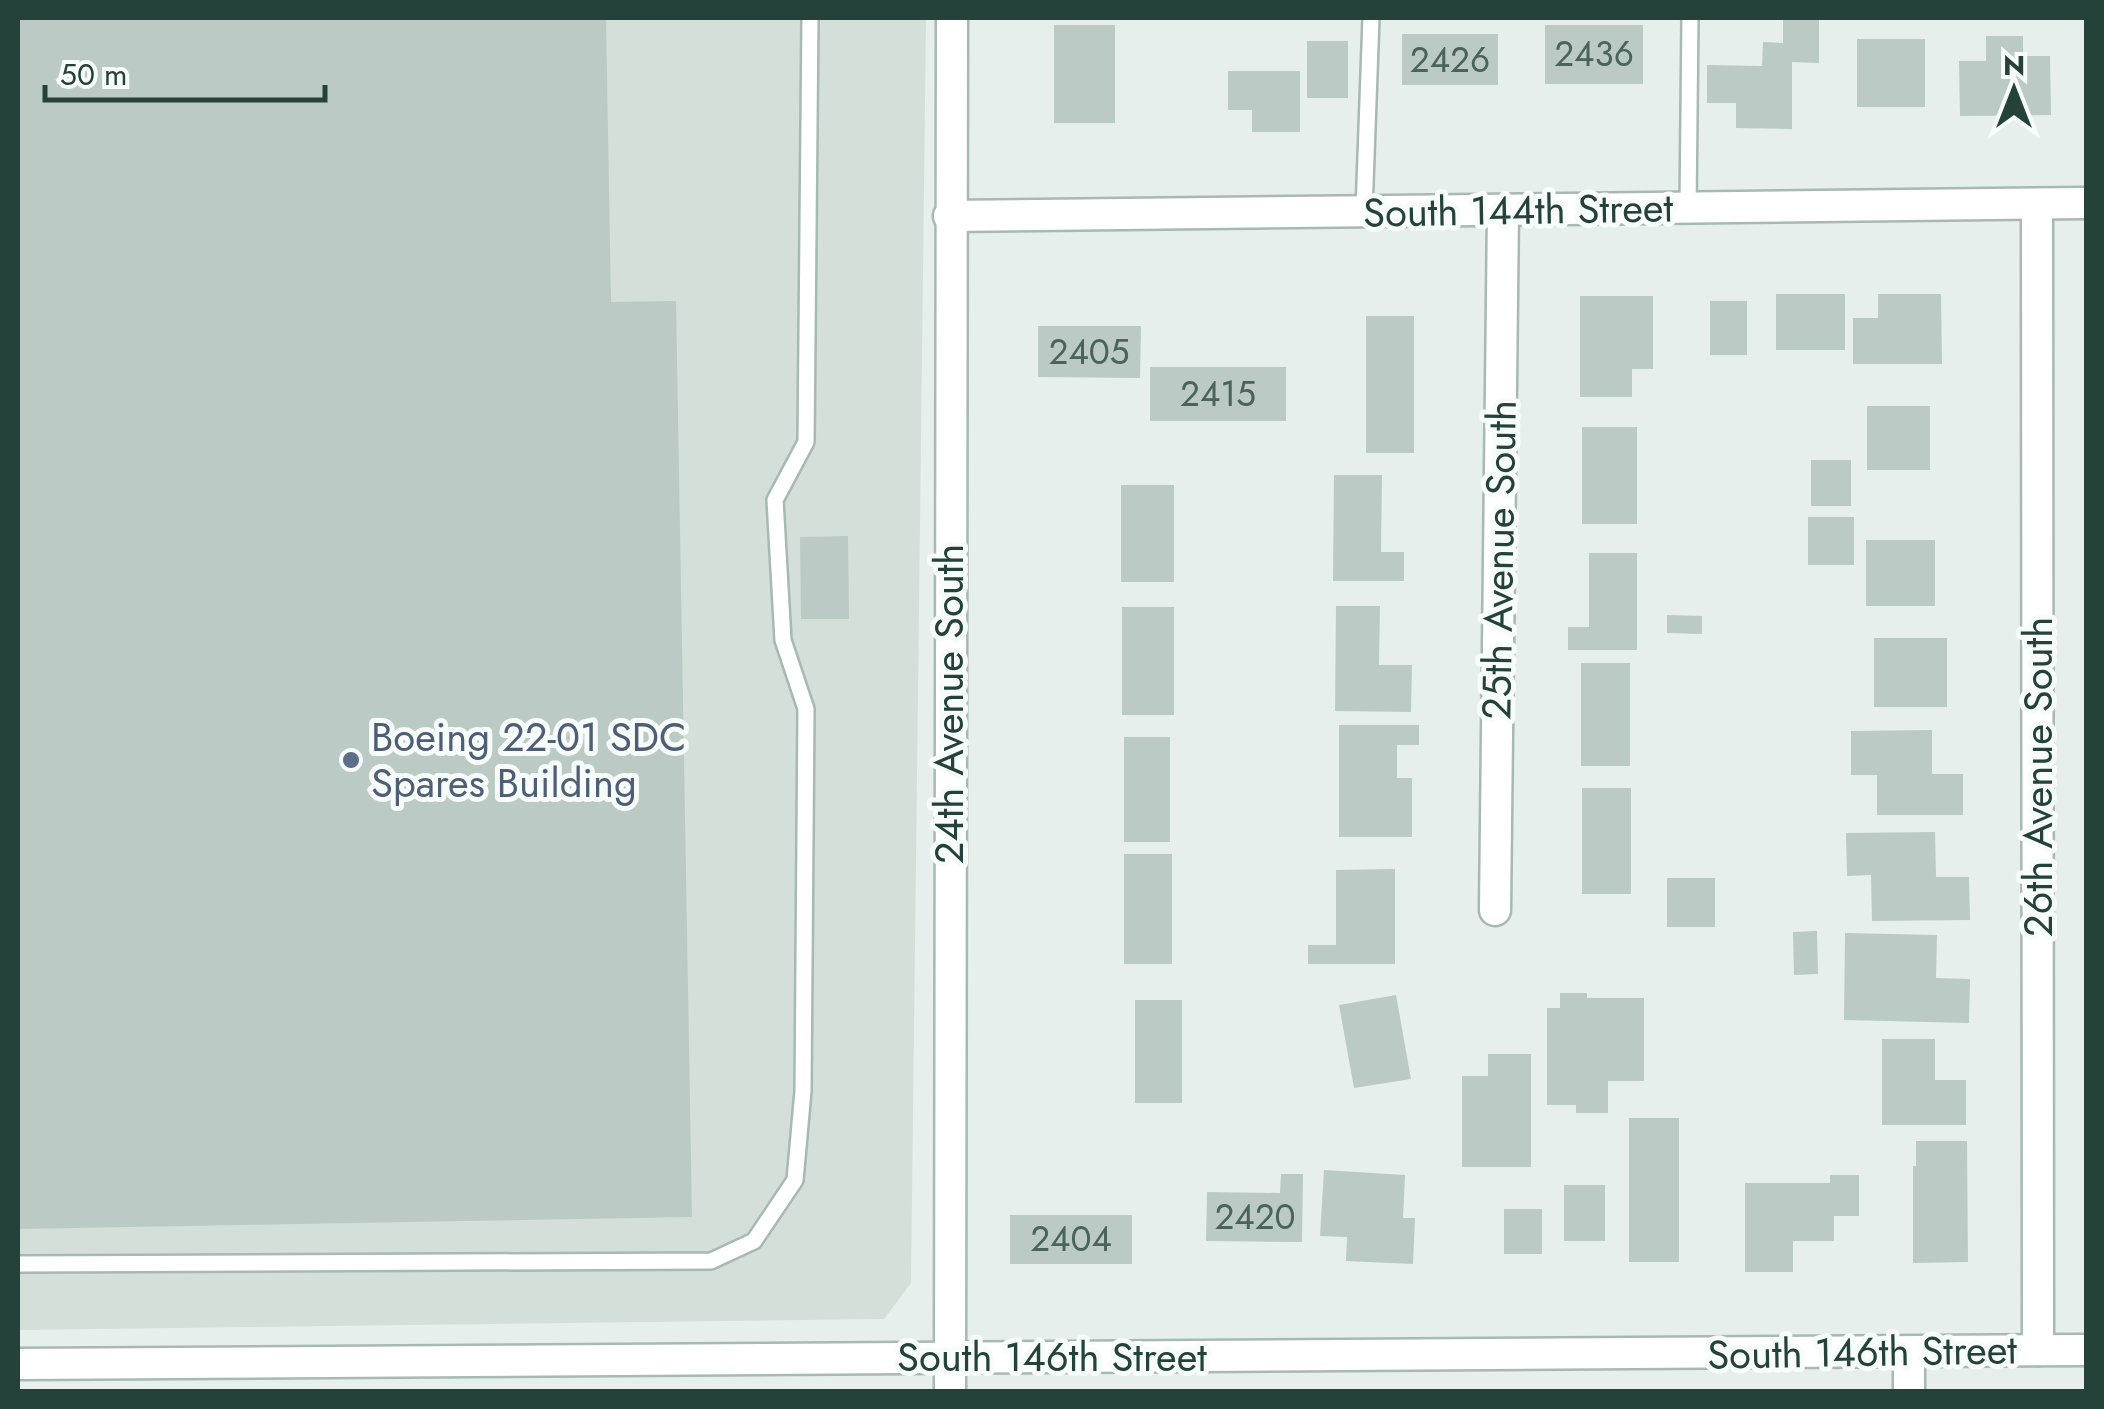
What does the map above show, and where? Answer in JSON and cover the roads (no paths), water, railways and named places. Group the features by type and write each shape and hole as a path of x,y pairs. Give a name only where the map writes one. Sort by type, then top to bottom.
{"street":[{"name":"24th Avenue South","path":"950,1392 952,18"},
{"name":"South 144th Street","path":"950,216 2086,203"},
{"name":"26th Avenue South","path":"2037,204 2038,1350"},
{"name":"25th Avenue South","path":"1495,910 1503,210"},
{"name":"South 146th Street","path":"18,1364 2086,1350"},
{"path":"1908,1353 1909,1392"}],"lane":[{"path":"18,1264 711,1261 754,1241 795,1180 802,1091 806,709 783,640 775,500 806,442 810,18"},
{"path":"1364,212 1371,18"},
{"path":"1688,208 1690,18"}],"place":[{"name":"Boeing 22-01 SDC Spares Building","path":"351,760"}]}
